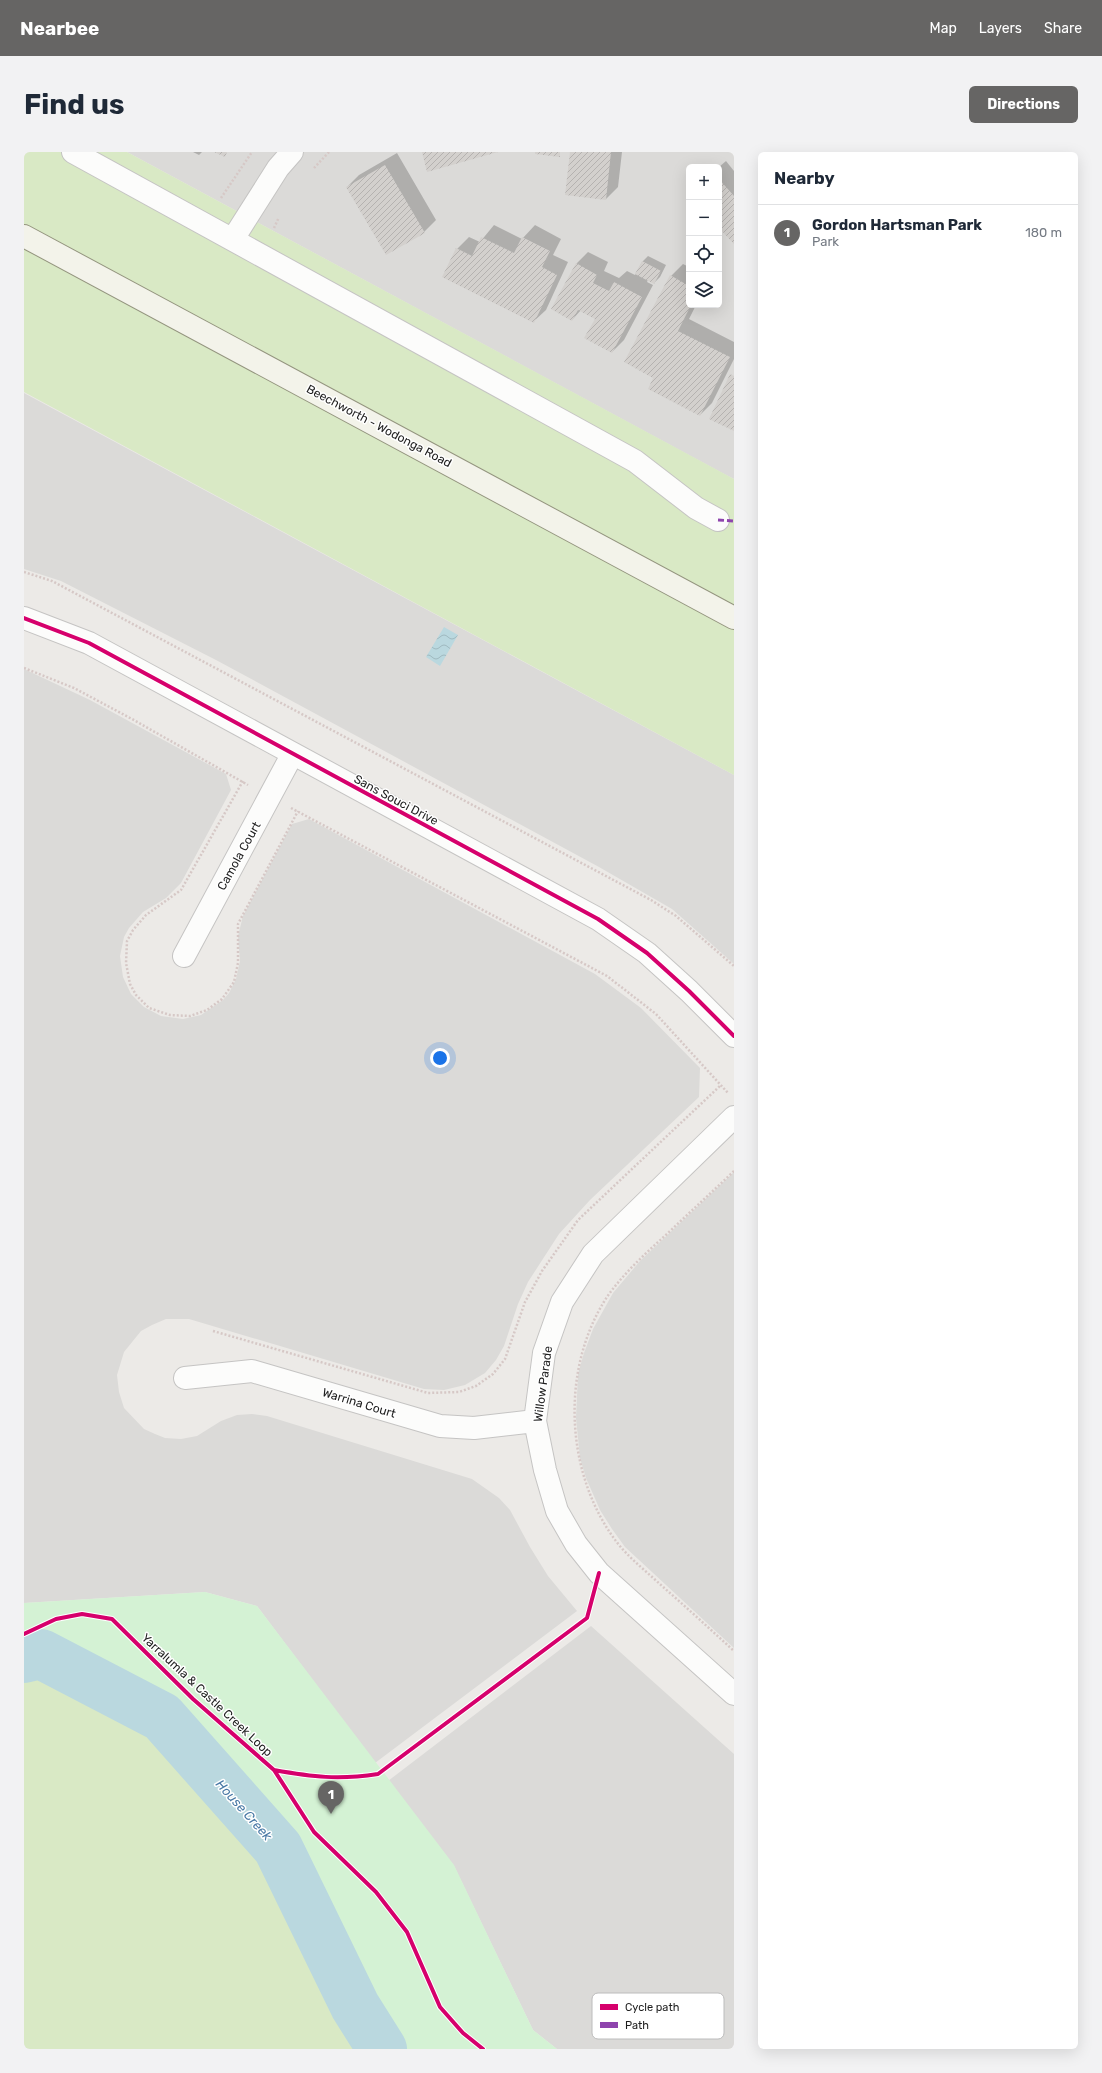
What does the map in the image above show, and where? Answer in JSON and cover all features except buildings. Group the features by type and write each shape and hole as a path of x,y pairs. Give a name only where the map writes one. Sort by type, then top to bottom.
{"main road":[{"name":"Beechworth - Wodonga Road","path":"24,236 734,618"}],"street":[{"path":"73,152 635,461 696,508 718,520"},
{"path":"233,239 278,168 292,152"},
{"name":"Sans Souci Drive","path":"24,618 89,643 292,755 598,919 647,953 689,991 734,1036"},
{"name":"Camola Court","path":"184,956 271,797 292,755"},
{"name":"Willow Parade","path":"734,1117 593,1254 562,1302 544,1353 535,1421 545,1470 557,1511 576,1544 599,1573 734,1694"},
{"name":"Warrina Court","path":"185,1378 252,1371 440,1426 474,1428 535,1421"}],"path":[{"path":"221,198 252,152"},
{"path":"312,170 329,152"},
{"path":"274,228 280,216"},
{"path":"24,572 52,581 651,900 676,916 734,966"},
{"path":"24,668 74,688 271,797 607,976 656,1014 730,1095"},
{"path":"213,1331 428,1393 459,1392 476,1386 493,1374 505,1359 525,1302 542,1270 578,1220 721,1085"},
{"path":"734,1171 639,1259 608,1296 582,1352 575,1392 574,1421 577,1448 586,1482 613,1537 632,1559 734,1651"}],"shaded area":[{"path":"127,152 734,152 734,479"},
{"path":"24,393 734,775 734,964 672,909 599,867 216,660 61,581 24,569"},
{"path":"24,669 90,700 226,774 231,790 181,883 166,898 143,912 129,928 124,937 120,956 123,977 131,994 144,1007 161,1016 183,1019 201,1015 223,1000 229,993 236,979 240,961 238,936 243,916 292,824 309,819 595,974 641,1008 700,1068 699,1097 590,1200 559,1234 528,1282 518,1304 504,1346 496,1360 485,1373 465,1385 444,1390 424,1389 189,1319 166,1319 152,1325 141,1331 124,1352 117,1375 119,1392 124,1408 144,1429 165,1438 181,1439 197,1436 221,1421 237,1415 252,1414 267,1416 472,1479 499,1498 510,1510 548,1576 577,1611 375,1763 257,1606 205,1592 24,1603"},
{"path":"734,1172 734,1648 625,1547 612,1529 600,1510 586,1478 580,1458 576,1418 578,1374 584,1353 593,1329 613,1293 640,1261"},
{"path":"591,1626 734,1754 734,2049 557,2049 533,2030 454,1866 388,1781"}],"green space":[{"path":"24,152 127,152 734,479 734,775 24,392"},
{"path":"205,1592 257,1606 454,1865 533,2030 557,2049 382,2049 355,2006 278,1848 162,1717 41,1654 24,1658 24,1603"},
{"path":"41,1654 162,1717 278,1848 355,2006 382,2049 24,2049 24,1658"}],"water":[{"path":"444,627 458,635 440,666 426,657"}],"waterway":[{"name":"House Creek","path":"24,1658 41,1654 162,1717 278,1848 355,2006 382,2049"}],"marked path":[{"path":"718,520 734,521"}],"cycle path":[{"path":"24,618 89,643 598,919 647,953 689,991 734,1036"},
{"path":"274,1770 326,1777 350,1777 378,1774 587,1618 599,1573"},
{"name":"Yarralumla & Castle Creek Loop","path":"24,1634 56,1619 82,1614 112,1619 193,1699 274,1770 314,1832 376,1892 407,1932 440,2007 463,2033 483,2049"}],"place":[{"name":"Gordon Hartsman Park","path":"331,1814"}]}
